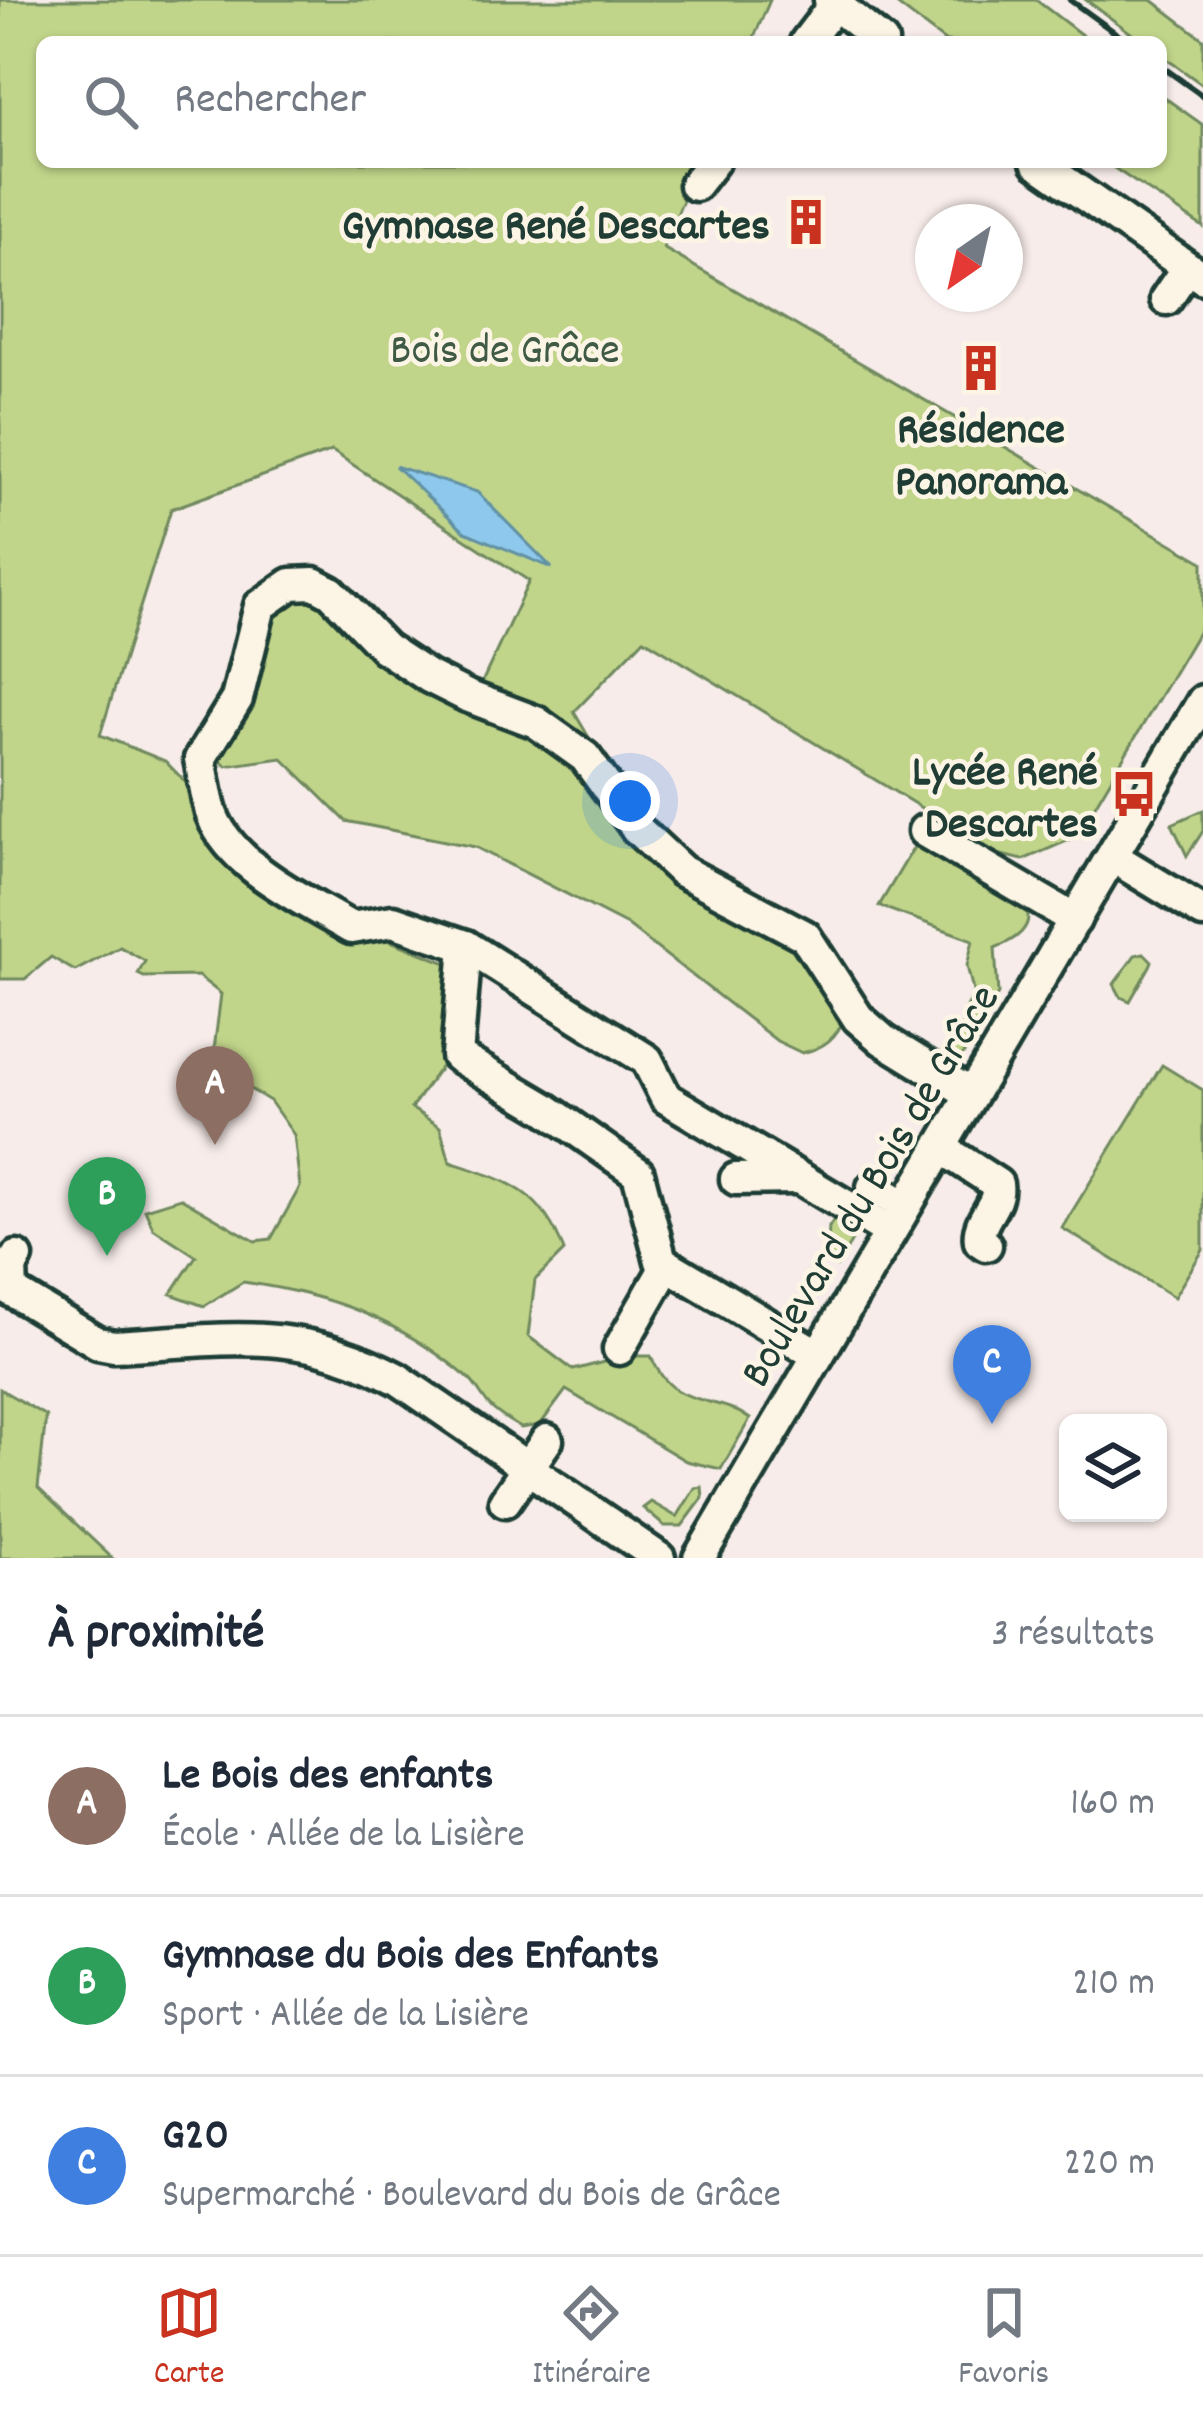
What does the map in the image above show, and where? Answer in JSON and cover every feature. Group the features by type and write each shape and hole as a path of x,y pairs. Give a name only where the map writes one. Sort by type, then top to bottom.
{"street":[{"path":"810,36 832,2 874,36"},
{"path":"1045,168 1198,276 1174,305"},
{"path":"898,1219 789,1172 666,1098 647,1060 466,946 393,921 351,928 265,875 223,833 212,815 200,759 237,699 260,606 292,584 314,583 331,592 385,647 429,677 536,722 585,758 637,829 682,871 805,936 858,1018 883,1040 971,1094"},
{"name":"Boulevard du Bois de Grâce","path":"699,1558 1203,701"},
{"path":"924,831 1075,920"},
{"path":"1113,856 1203,911"},
{"path":"466,946 457,1056 545,1108 638,1173 661,1261 818,1355"},
{"path":"940,1147 997,1184 998,1197 979,1229 986,1245"},
{"path":"736,1179 789,1172"},
{"path":"873,1186 898,1219"},
{"path":"17,1257 11,1267 12,1291 113,1353 257,1336 325,1347 398,1379 659,1558"},
{"path":"619,1349 668,1264"},
{"path":"505,1501 547,1440"}],"green space":[{"name":"Bois de Grâce","path":"0,0 770,0 755,36 36,36 36,168 696,168 663,248 1203,562 1203,624 1081,835 1023,860 976,849 1014,888 1028,914 1026,926 1016,937 995,948 998,994 957,1065 942,1059 942,1052 964,1022 974,995 967,966 973,940 879,906 933,815 644,639 574,712 650,841 805,936 845,1016 829,1041 802,1053 777,1041 627,925 475,847 346,821 282,758 226,766 200,740 253,612 324,594 478,691 529,581 332,451 171,509 100,735 165,761 203,800 200,824 367,932 475,974 452,1009 442,1065 411,1108 440,1127 450,1162 520,1190 555,1230 564,1251 535,1280 528,1336 573,1370 627,1356 651,1356 671,1386 750,1419 721,1469 686,1461 566,1390 540,1425 521,1428 493,1409 470,1380 415,1339 334,1302 243,1282 204,1306 171,1294 196,1256 153,1228 145,1209 181,1198 255,1241 271,1239 300,1187 294,1135 270,1101 212,1066 221,994 198,976 144,977 138,974 145,961 120,947 75,971 51,957 25,979 0,979"},
{"path":"891,0 1036,0 1083,36 938,36"},
{"path":"1086,0 1152,0 1203,39 1203,85 1167,59 1167,36 1135,36"},
{"path":"1167,99 1203,125 1203,227 1114,168 1167,168"},
{"path":"1203,810 1203,831 1187,856 1172,824"},
{"path":"1144,953 1152,961 1130,1001 1121,997 1114,984 1135,955"},
{"path":"1162,1065 1203,1090 1203,1250 1174,1297 1062,1228"},
{"path":"837,1215 858,1230 837,1266 827,1260 829,1227"},
{"path":"0,1389 46,1416 38,1488 112,1558 0,1558"},
{"path":"702,1487 703,1498 682,1526 664,1526 643,1508 651,1502 677,1517 695,1488"}],"water":[{"path":"395,466 477,492 552,568 465,532"}],"railway":[{"path":"1070,0 1120,36"},
{"path":"1167,70 1203,96"}],"place":[{"name":"Gymnase René Descartes","path":"806,222"},
{"name":"Résidence Panorama","path":"981,368"},
{"name":"Lycée René Descartes","path":"1134,794"},
{"name":"Le Bois des enfants","path":"215,1145"},
{"name":"Gymnase du Bois des Enfants","path":"107,1256"},
{"name":"G20","path":"992,1424"}]}
